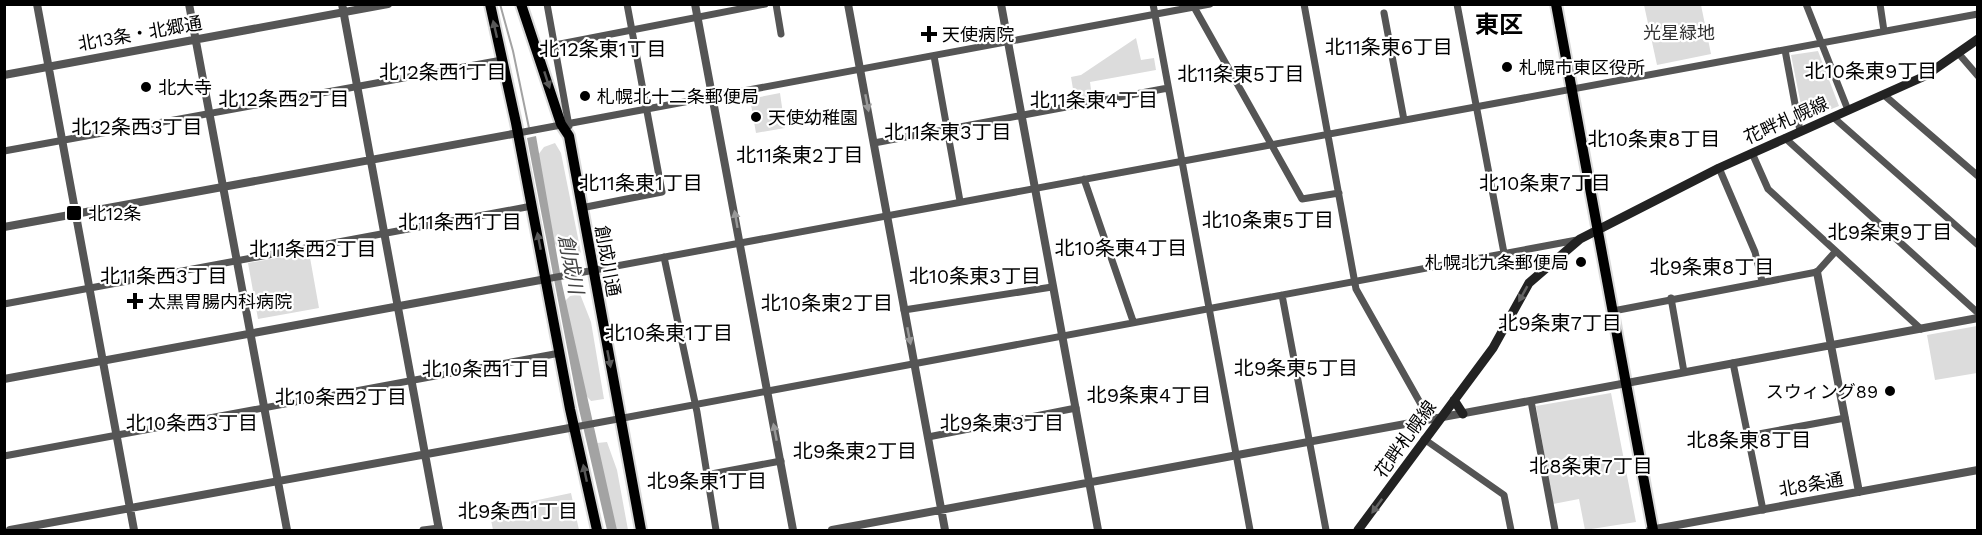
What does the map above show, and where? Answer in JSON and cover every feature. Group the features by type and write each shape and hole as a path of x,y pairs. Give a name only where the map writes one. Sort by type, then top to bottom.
{"main road":[{"path":"490,4 521,132 532,206 550,279 560,353 580,426 597,531"},
{"name":"創成川通","path":"521,4 569,136 641,531"},
{"path":"1556,4 1652,530"},
{"name":"花畔札幌線","path":"1358,531 1439,418 1493,348 1529,283 1580,239 1719,168 1925,76 1977,39"},
{"path":"1454,400 1463,414"}],"street":[{"path":"37,4 134,531"},
{"path":"189,4 287,531"},
{"name":"北13条・北郷通","path":"4,75 196,40 342,9 388,4"},
{"path":"547,4 555,45 565,124"},
{"path":"581,208 662,192 627,4"},
{"path":"695,4 793,531"},
{"path":"555,45 765,4"},
{"path":"776,4 781,34"},
{"path":"848,4 945,531"},
{"path":"1000,4 1098,531"},
{"path":"1153,4 1250,531"},
{"path":"4,228 1210,4"},
{"path":"1304,4 1356,289 1427,415 1439,418"},
{"path":"1457,4 1504,253"},
{"path":"1806,4 1848,110"},
{"path":"1880,4 1884,32"},
{"path":"1194,7 1302,199 1339,193"},
{"path":"342,9 439,529 423,531"},
{"path":"1383,13 1404,120"},
{"path":"4,380 1977,14"},
{"path":"1785,50 1800,131"},
{"path":"1959,54 1977,76"},
{"path":"934,56 960,201"},
{"path":"4,151 502,60"},
{"path":"874,143 1167,88"},
{"path":"1884,95 1977,176"},
{"path":"1833,117 1977,245"},
{"path":"1785,138 1977,313"},
{"path":"1752,153 1768,189 1921,329"},
{"path":"1719,168 1755,252 1762,281"},
{"path":"1084,179 1133,321"},
{"path":"4,304 532,206"},
{"path":"10,531 1580,239"},
{"path":"1613,310 1817,272 1835,252"},
{"path":"664,257 694,405 716,531"},
{"path":"1817,272 1858,492"},
{"path":"904,310 1052,287"},
{"path":"1282,295 1326,531"},
{"path":"1671,298 1684,372"},
{"path":"832,531 1977,318"},
{"path":"4,456 560,353"},
{"path":"1733,363 1763,510"},
{"path":"1531,401 1555,531"},
{"path":"928,437 1076,408"},
{"path":"1748,436 1845,418"},
{"path":"1424,439 1504,495 1511,531"},
{"path":"706,475 781,461"},
{"name":"北8条通","path":"1652,530 1977,470"}],"green space":[{"name":"光星緑地","path":"1644,5 1701,5 1711,54 1657,65"},
{"path":"1136,38 1141,60 1154,58 1156,70 1090,82 1092,97 1075,101 1071,77 1081,75"},
{"path":"1818,51 1839,106 1804,120 1791,55"},
{"path":"780,93 785,128 756,133 750,99"},
{"path":"555,143 561,153 581,253 564,257 553,241 538,155 544,147"},
{"path":"309,252 319,308 258,319 248,263"},
{"path":"580,294 591,322 604,399 591,401 577,385 565,301 570,296"},
{"path":"1977,326 1977,373 1935,380 1927,335"},
{"path":"1611,393 1636,522 1585,530 1579,499 1553,504 1536,406"},
{"path":"607,442 617,470 628,530 609,530 597,443"},
{"path":"571,493 579,530 493,530 490,515 501,513 500,508"}],"shaded area":[{"path":"536,136 562,284 617,530 607,530 578,405 527,138"}],"waterway":[{"name":"創成川","path":"500,4 513,51 529,128"}],"place":[{"name":"天使病院","path":"929,34"},
{"name":"札幌市東区役所","path":"1507,67"},
{"name":"北大寺","path":"146,87"},
{"name":"札幌北十二条郵便局","path":"585,96"},
{"name":"天使幼稚園","path":"756,117"},
{"name":"北12条","path":"74,213"},
{"name":"札幌北九条郵便局","path":"1581,262"},
{"name":"太黒胃腸内科病院","path":"135,301"},
{"name":"スウィング89","path":"1890,391"}],"district":[{"name":"東区","path":"1499,25"},
{"name":"北11条東6丁目","path":"1389,47"},
{"name":"北12条東1丁目","path":"603,49"},
{"name":"北10条東9丁目","path":"1871,71"},
{"name":"北12条西1丁目","path":"443,72"},
{"name":"北11条東5丁目","path":"1241,74"},
{"name":"北12条西2丁目","path":"284,99"},
{"name":"北11条東4丁目","path":"1094,100"},
{"name":"北12条西3丁目","path":"137,127"},
{"name":"北11条東3丁目","path":"948,132"},
{"name":"北10条東8丁目","path":"1654,139"},
{"name":"北11条東2丁目","path":"800,155"},
{"name":"北11条東1丁目","path":"641,183"},
{"name":"北10条東7丁目","path":"1545,183"},
{"name":"北10条東5丁目","path":"1268,220"},
{"name":"北11条西1丁目","path":"460,222"},
{"name":"北9条東9丁目","path":"1890,232"},
{"name":"北10条東4丁目","path":"1121,248"},
{"name":"北11条西2丁目","path":"313,249"},
{"name":"北9条東8丁目","path":"1712,267"},
{"name":"北11条西3丁目","path":"164,276"},
{"name":"北10条東3丁目","path":"975,276"},
{"name":"北10条東2丁目","path":"827,303"},
{"name":"北9条東7丁目","path":"1560,323"},
{"name":"北10条東1丁目","path":"669,333"},
{"name":"北9条東5丁目","path":"1296,368"},
{"name":"北10条西1丁目","path":"486,369"},
{"name":"北9条東4丁目","path":"1149,395"},
{"name":"北10条西2丁目","path":"341,397"},
{"name":"北10条西3丁目","path":"192,423"},
{"name":"北9条東3丁目","path":"1002,423"},
{"name":"北8条東8丁目","path":"1749,440"},
{"name":"北9条東2丁目","path":"855,451"},
{"name":"北8条東7丁目","path":"1591,466"},
{"name":"北9条東1丁目","path":"707,481"},
{"name":"北9条西1丁目","path":"518,511"}]}
